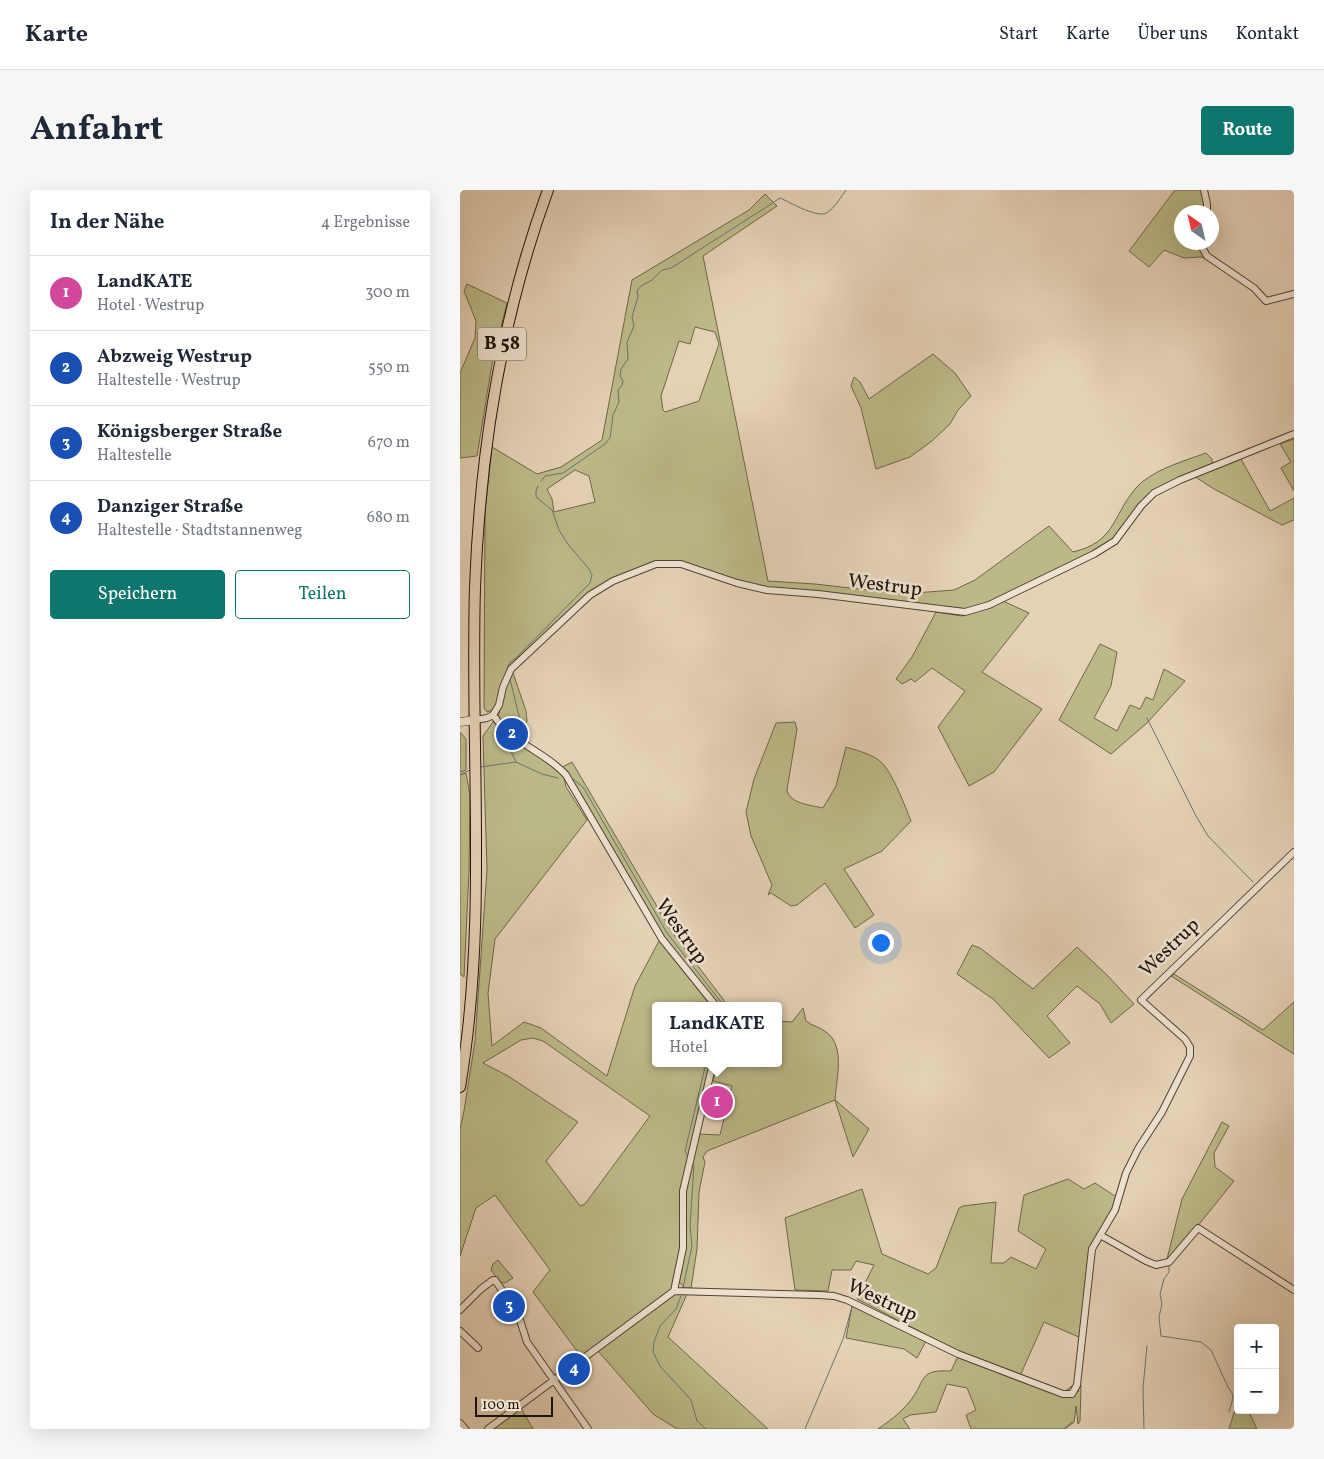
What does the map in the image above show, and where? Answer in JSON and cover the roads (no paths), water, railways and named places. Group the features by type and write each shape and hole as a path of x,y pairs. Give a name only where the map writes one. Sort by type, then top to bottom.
{"main road":[{"name":"B 58","path":"460,1087 470,1012 474,945 476,869 475,596 479,512 492,403 501,350 529,244 548,190"}],"street":[{"path":"1204,190 1208,205"},
{"path":"1204,250 1207,256 1254,288 1266,301 1294,294"},
{"name":"Westrup","path":"713,1002 662,939 566,775 559,767 511,735 493,715 499,704 503,687 511,669 590,596 613,581 656,564 681,564 737,583 766,590 818,594 965,612 971,611 989,605 1094,554 1115,540 1141,506 1154,493 1180,480 1294,434"},
{"path":"460,722 487,718 493,715"},
{"name":"Westrup","path":"674,1292 841,1297 958,1354 1068,1395 1072,1394 1078,1385 1092,1249 1115,1210 1126,1173 1138,1149 1162,1112 1190,1056 1190,1047 1185,1040 1141,1000 1294,852"},
{"path":"488,1429 674,1292 683,1248 683,1191 712,1067"},
{"path":"1100,1235 1156,1266 1169,1262 1198,1228 1294,1290"},
{"path":"460,1310 481,1289 495,1280 518,1314 527,1342 588,1429"},
{"path":"460,1331 478,1348"},
{"path":"460,1422 465,1429"}],"waterway":[{"path":"541,481 545,476 563,473 605,444 610,438 613,415 619,402 618,390 623,381 620,376 621,369 628,359 627,342 634,326 632,317 638,297 637,291 641,286 652,280 662,270 671,268 780,198 811,212 824,214 838,202 846,190"},
{"path":"507,669 510,662 590,583 592,575 567,543 559,530 552,510 536,497 538,486"},
{"path":"510,679 521,724 516,734"},
{"path":"1147,718 1208,836 1253,882"},
{"path":"512,742 511,751 516,762"},
{"path":"480,767 516,762 542,774 558,778"},
{"path":"460,774 471,770"},
{"path":"573,779 583,787 667,933 721,1002"},
{"path":"688,1157 685,1151 705,1067"},
{"path":"683,1288 692,1246 690,1226 694,1166 692,1163"},
{"path":"1169,1265 1169,1272 1164,1279 1160,1294 1162,1304 1159,1317 1161,1336 1201,1342 1211,1350 1232,1393 1233,1398 1229,1412"},
{"path":"681,1296 676,1309 660,1326 654,1342 653,1352 660,1366 691,1400 697,1421 706,1429"},
{"path":"805,1429 843,1339 852,1307"},
{"path":"1144,1429 1143,1388 1147,1346"},
{"path":"1064,1429 1072,1422"}],"place":[{"name":"Abzweig Westrup","path":"512,734"},
{"name":"LandKATE","path":"717,1102"},
{"name":"Königsberger Straße","path":"509,1306"},
{"name":"Danziger Straße","path":"574,1369"}]}
